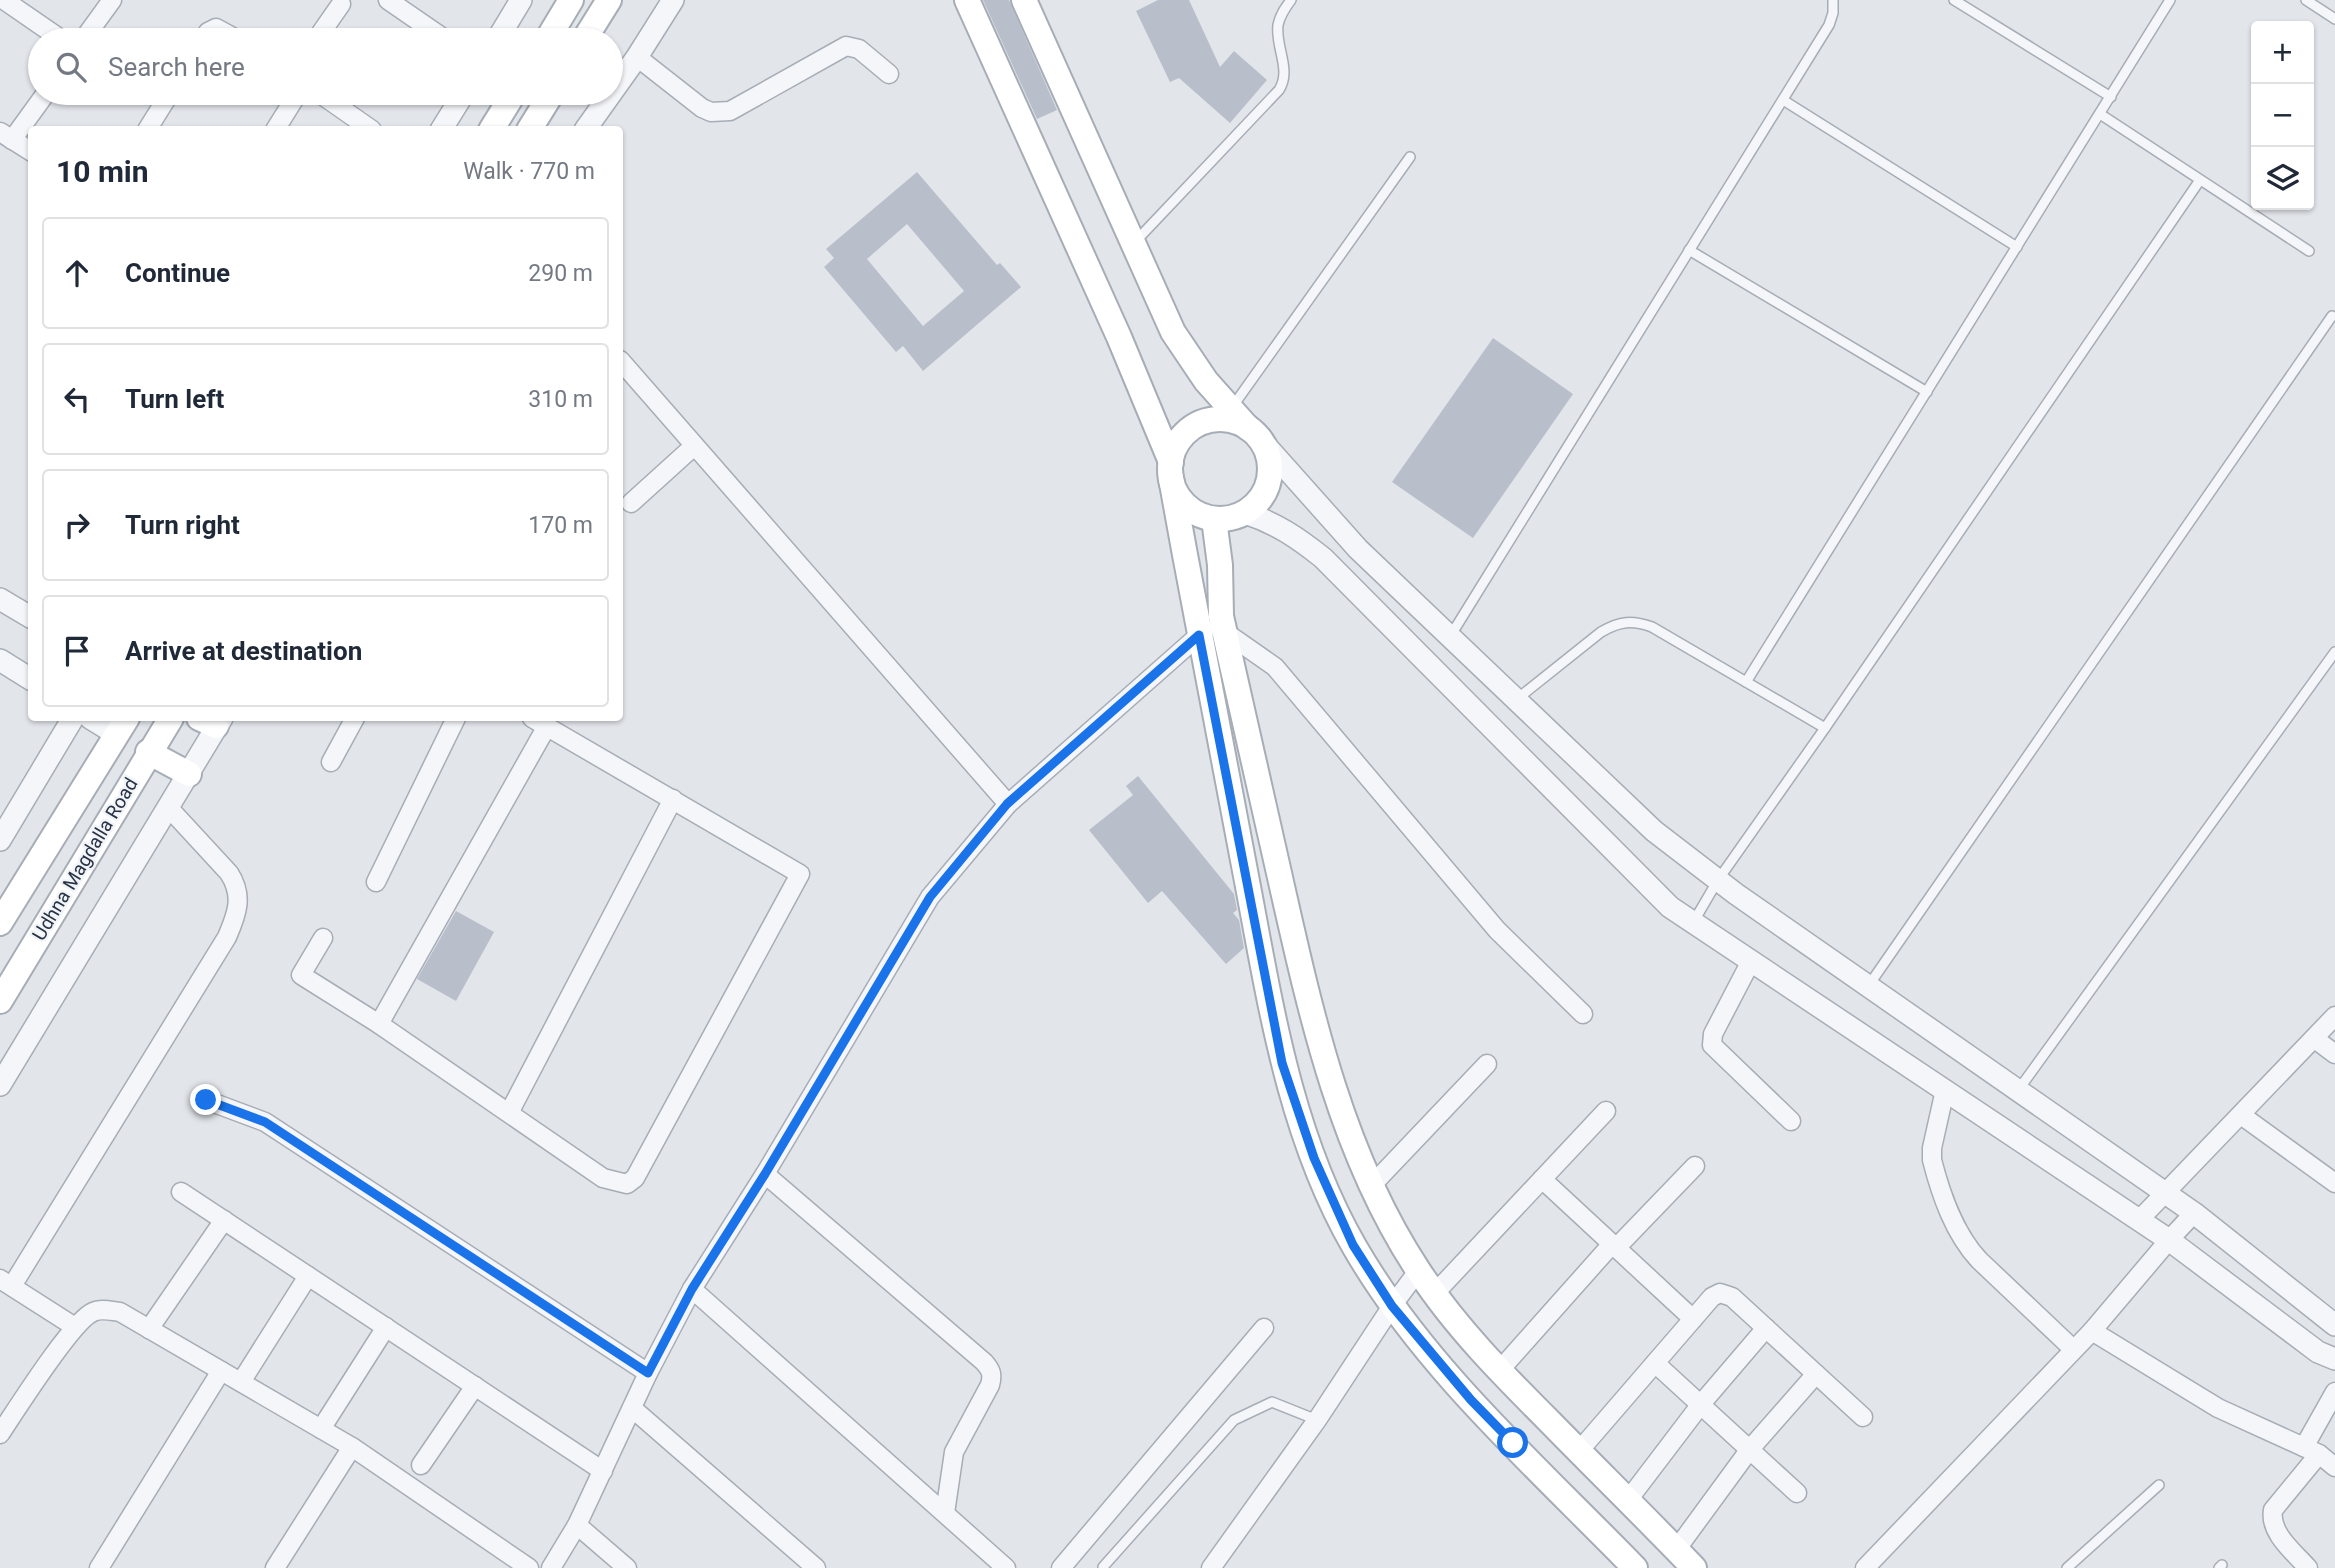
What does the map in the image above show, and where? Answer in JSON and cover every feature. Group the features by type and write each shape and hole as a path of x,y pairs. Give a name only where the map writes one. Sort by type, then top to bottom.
{"main road":[{"path":"554,28 571,0"},
{"path":"592,28 609,0"},
{"path":"967,0 1119,337 1171,470 1176,493 1186,506 1199,515 1230,519 1245,513 1257,503 1266,489 1270,472 1268,455 1254,433 1206,381 1173,332 1024,0"},
{"path":"493,126 507,105"},
{"path":"531,126 545,105"},
{"path":"1254,433 1232,421 1215,419 1199,424 1185,434 1176,447 1171,470 1199,635 1282,1063 1314,1158 1339,1216 1353,1245 1392,1306 1471,1400 1636,1568"},
{"path":"1214,519 1223,624 1298,958 1321,1050 1346,1125 1371,1186 1418,1271 1499,1371 1694,1568"},
{"name":"Udhna Magdalla Road","path":"0,1001 169,721"},
{"name":"Udhna Magdalla Road","path":"0,923 122,726"},
{"path":"148,752 189,774"}],"street":[{"path":"4,0 45,28"},
{"path":"92,28 112,0"},
{"path":"388,0 429,28"},
{"path":"504,28 521,0"},
{"path":"623,77 673,0"},
{"path":"324,28 341,4"},
{"path":"637,57 711,113 730,111 846,46 859,49 889,74"},
{"path":"28,150 6,136 35,105"},
{"path":"149,126 163,105"},
{"path":"277,126 291,105"},
{"path":"336,105 366,126"},
{"path":"443,126 457,105"},
{"path":"588,126 603,105"},
{"path":"623,363 1007,804"},
{"path":"1254,433 1358,549 1654,831 1718,880 2194,1213 2335,1325"},
{"path":"631,503 694,446"},
{"path":"1245,513 1278,526 1323,558 1670,907 2169,1240 2318,1352 2335,1359"},
{"path":"0,599 28,616"},
{"path":"551,1568 577,1525 648,1373 692,1289 765,1174 930,897 1007,804 1199,635 1223,624 1275,667 1497,930 1583,1014"},
{"path":"0,660 28,678"},
{"path":"0,840 71,721"},
{"path":"102,721 122,726"},
{"path":"0,1085 189,774 212,721"},
{"path":"331,762 353,721"},
{"path":"376,882 455,721"},
{"path":"323,938 301,975 379,1024 603,1178 627,1184 635,1178 800,874 540,722 379,1024"},
{"path":"509,1114 673,799"},
{"path":"75,1327 6,1282 227,937 239,901 236,884 229,873 169,808"},
{"path":"1751,961 1713,1034 1712,1045 1791,1121"},
{"path":"2139,1220 2335,1016"},
{"path":"2315,1039 2335,1054"},
{"path":"1371,1186 1487,1064"},
{"path":"1945,1090 1931,1148 1932,1160 1957,1231 1979,1260 2073,1349"},
{"path":"206,1100 265,1122 648,1373"},
{"path":"1435,1293 1606,1111"},
{"path":"2241,1115 2335,1183"},
{"path":"1499,1371 1614,1246 1695,1166"},
{"path":"765,1174 990,1369 990,1385 954,1452 945,1513"},
{"path":"1542,1179 1693,1319"},
{"path":"181,1192 603,1471"},
{"path":"1865,1568 2092,1331 2194,1213"},
{"path":"149,1329 224,1220"},
{"path":"1211,1568 1317,1420 1418,1271"},
{"path":"241,1382 308,1276"},
{"path":"692,1289 1006,1568"},
{"path":"1579,1451 1712,1297 1720,1293 1727,1294 1863,1417"},
{"path":"0,1434 75,1327 92,1312 120,1312 352,1447 529,1568"},
{"path":"321,1429 386,1327"},
{"path":"1061,1568 1264,1328"},
{"path":"1628,1500 1700,1404 1766,1328"},
{"path":"2092,1331 2218,1408 2312,1451 2335,1467"},
{"path":"1655,1363 1797,1493"},
{"path":"99,1568 221,1371"},
{"path":"1676,1550 1750,1450 1816,1374"},
{"path":"421,1465 475,1386"},
{"path":"2308,1568 2276,1530 2271,1520 2273,1510 2312,1451 2335,1392"},
{"path":"632,1408 816,1568"},
{"path":"275,1568 352,1447"},
{"path":"577,1525 627,1568"}],"lane":[{"path":"1133,244 1283,83 1285,75 1278,29 1279,20 1290,0"},
{"path":"1450,637 1829,25 1833,0"},
{"path":"1954,0 2111,97"},
{"path":"1746,682 2170,0"},
{"path":"2306,0 2335,19"},
{"path":"1783,100 2017,247"},
{"path":"2100,114 2309,251"},
{"path":"1231,409 1410,156"},
{"path":"1693,922 1718,880 2200,180"},
{"path":"1689,250 1927,392"},
{"path":"1868,986 2332,316"},
{"path":"1516,700 1601,632 1615,624 1634,621 1652,627 1825,728"},
{"path":"2018,1091 2335,652"},
{"path":"1102,1567 1234,1420 1272,1402 1317,1420"},
{"path":"2067,1568 2159,1485"}],"building":[{"path":"983,0 1009,0 1057,110 1037,119"},
{"path":"1158,0 1189,0 1220,67 1234,51 1267,80 1230,123 1179,78 1170,82 1136,11"},
{"path":"917,172 997,265 1000,263 1021,287 923,371 903,346 896,352 824,267 834,258 826,249","holes":["907,224 964,291 923,326 867,259"]},
{"path":"1493,338 1573,394 1473,538 1392,482"},
{"path":"1138,776 1234,894 1237,910 1233,913 1239,920 1244,948 1226,964 1162,891 1148,903 1089,830 1133,795 1126,786"},
{"path":"456,911 494,932 456,1001 417,979"}],"route":[{"path":"206,1100 265,1122 648,1373 692,1289 765,1174 930,897 1007,804 1199,635 1282,1063 1314,1158 1353,1245 1392,1306 1432,1356 1513,1443"}]}
